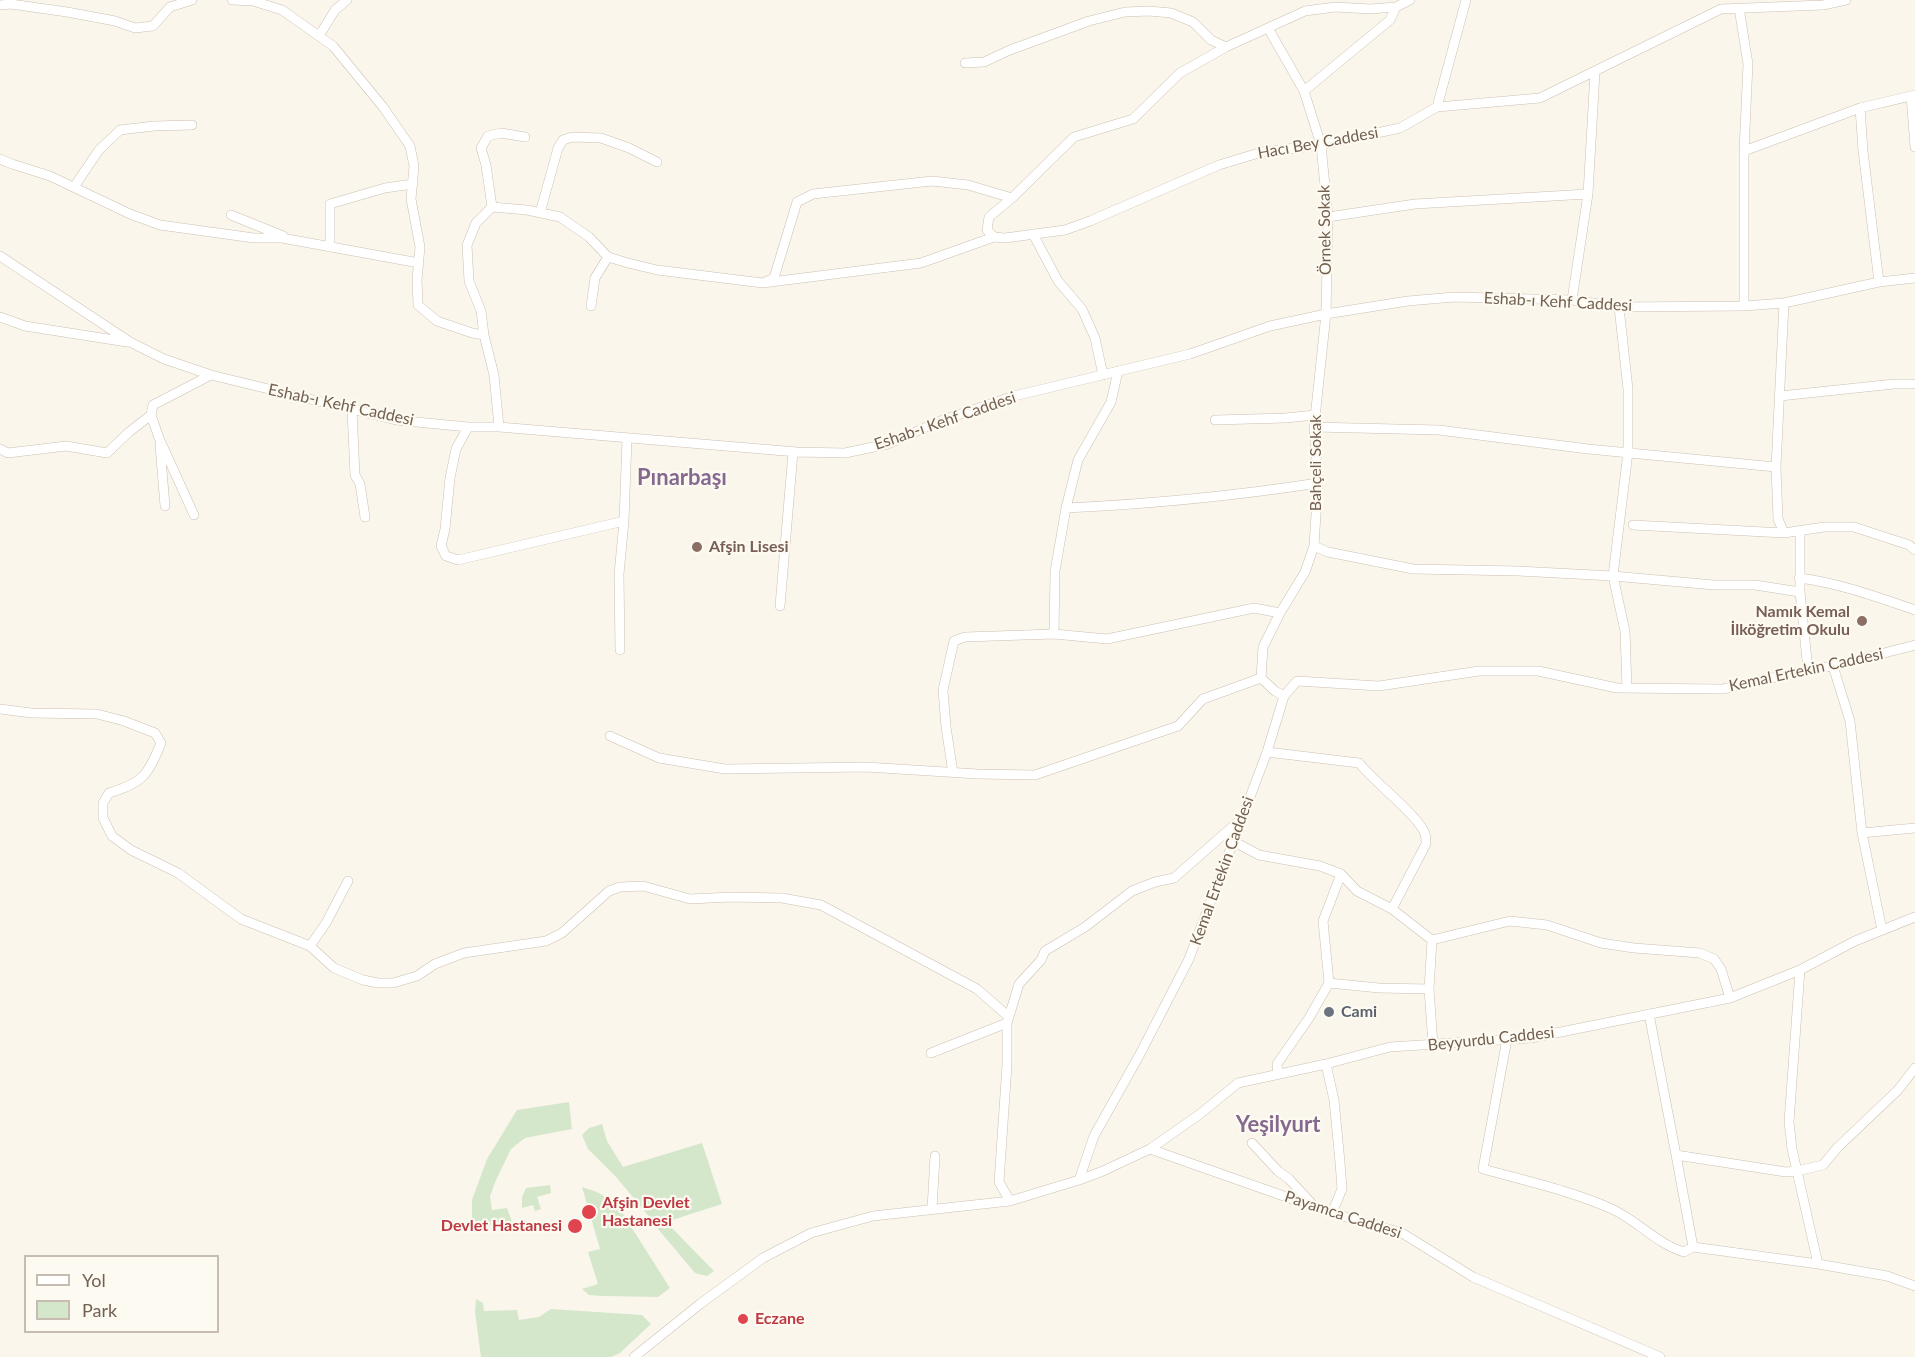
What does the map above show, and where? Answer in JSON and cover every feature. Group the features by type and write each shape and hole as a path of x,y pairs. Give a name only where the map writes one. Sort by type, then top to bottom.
{"street":[{"path":"0,5 11,4 68,12 115,21 135,28 153,26 170,8 192,0"},
{"path":"232,0 282,5 333,46 358,80 383,107 410,147 414,166 411,199 420,248 417,280 418,305 437,321 484,335"},
{"path":"319,36 335,10 347,0"},
{"path":"1300,0 1305,11"},
{"path":"994,237 987,230 989,217 1012,198 1074,136 1133,119 1180,73 1226,46 1305,11 1335,7 1370,9 1395,7 1410,0"},
{"path":"1437,107 1466,0"},
{"name":"Hacı Bey Caddesi","path":"608,257 657,270 763,283 921,263 994,237 1005,238 1065,230 1219,165 1262,152 1321,145 1400,128 1437,107 1540,99 1721,9 1773,3 1823,5 1846,0"},
{"path":"1304,91 1390,20 1395,7"},
{"path":"1739,8 1748,64 1744,151 1743,306"},
{"path":"965,63 984,62 1089,21 1125,12 1170,13 1193,22 1211,40 1226,46"},
{"name":"Örnek Sokak","path":"1268,28 1304,91 1321,145 1328,217 1326,314"},
{"path":"1572,300 1588,194 1595,72"},
{"path":"1744,151 1860,108 1913,96 1915,147"},
{"path":"1860,108 1879,282"},
{"path":"74,187 99,150 120,130 192,125"},
{"path":"492,207 481,148 488,135 501,133 525,137"},
{"path":"540,213 558,148 563,140 572,137 601,138 629,148 657,162"},
{"path":"0,159 50,176 130,214 160,225 254,238 282,238 419,263"},
{"path":"763,283 774,278 797,202 813,194 932,181 968,185 1012,198"},
{"path":"330,247 330,204 385,188 412,184"},
{"path":"1328,217 1415,204 1588,194"},
{"path":"492,207 560,217 589,237 608,257 595,278 591,306"},
{"path":"492,207 476,223 467,245 470,281 481,311 484,335 494,375 499,427"},
{"path":"231,215 294,240"},
{"path":"1033,234 1058,280 1082,309 1095,338 1103,375"},
{"name":"Eshab-ı Kehf Caddesi","path":"0,256 130,342 164,359 211,375 352,410 396,420 468,427 499,427 793,452 845,453 888,444 940,421 1014,396 1190,354 1270,326 1326,314 1408,301 1454,297 1572,300 1619,307 1743,306 1784,303 1879,282 1915,278"},
{"path":"1784,303 1776,466 1778,519 1784,533"},
{"path":"1619,307 1628,389 1628,452 1612,576 1624,632 1627,688"},
{"name":"Bahçeli Sokak","path":"1261,678 1263,647 1305,572 1314,546 1318,483 1314,427 1326,314"},
{"path":"0,317 25,326 130,342"},
{"path":"1054,634 1055,571 1066,508 1078,460 1111,402 1118,371"},
{"path":"194,515 151,415 153,405 211,375"},
{"path":"1780,396 1894,384 1915,384"},
{"path":"352,410 355,476 360,484 365,516"},
{"path":"0,449 8,453 66,446 107,453 151,415"},
{"path":"1215,420 1315,415"},
{"path":"468,427 456,449 450,478 445,530 441,546 446,556 458,560 624,521"},
{"path":"1314,427 1439,430 1588,449 1776,466"},
{"path":"159,438 165,506"},
{"path":"620,650 619,574 624,521 627,438"},
{"path":"780,606 793,452"},
{"path":"1066,508 1149,504 1318,483"},
{"path":"1633,525 1784,533 1824,527 1854,527 1909,545 1915,550"},
{"path":"1800,531 1799,578 1802,630 1808,670"},
{"path":"1314,546 1328,552 1413,569 1612,576 1714,585 1755,585 1800,592"},
{"path":"1799,578 1825,582 1915,610"},
{"path":"953,773 943,690 954,641 965,637 1054,634 1107,639 1254,608 1280,614"},
{"name":"Kemal Ertekin Caddesi","path":"1079,1180 1094,1136 1189,959 1267,753 1284,696 1297,681 1379,686 1479,671 1538,671 1617,688 1723,689 1833,666 1915,645"},
{"path":"1833,666 1850,721 1862,833 1882,930"},
{"path":"610,736 659,758 725,769 866,767 953,773 1035,775 1178,726 1203,699 1261,678 1284,696"},
{"path":"0,709 31,713 97,714 155,733 161,743 146,774 128,787 109,792 103,803 103,818 112,836 131,850 178,873 241,919 310,946 334,968 363,980 393,983 417,976 435,964 464,953 546,941 562,933 609,891 620,887 643,886 690,899 782,898 820,905 976,989 1008,1020"},
{"path":"1267,753 1359,764 1411,815 1425,833 1426,843 1392,909"},
{"path":"1010,1201 999,1182 1008,1020 1019,984 1041,960 1045,951 1085,927 1132,891 1174,878 1241,819"},
{"path":"1862,833 1915,828"},
{"path":"1233,841 1259,855 1320,866 1341,874 1357,891 1392,909 1432,940"},
{"path":"1278,1074 1277,1064 1309,1018 1329,982 1323,921 1341,874"},
{"path":"310,946 326,923 348,881"},
{"name":"Beyyurdu Caddesi","path":"1079,1180 1150,1149 1200,1114 1238,1083 1390,1047 1531,1038 1730,998 1800,970 1855,942 1915,917"},
{"path":"1432,940 1510,921 1547,925 1601,943 1700,953 1714,959 1721,969 1730,998"},
{"path":"1432,940 1429,989 1433,1045"},
{"path":"1800,970 1789,1122 1792,1149 1818,1264"},
{"path":"1329,982 1379,988 1429,989"},
{"path":"1649,1014 1693,1247"},
{"path":"931,1053 1008,1020"},
{"path":"1507,1039 1483,1169 1560,1191 1614,1210 1671,1248 1684,1252 1693,1247 1818,1264 1887,1276 1915,1286"},
{"path":"1326,1064 1334,1100 1342,1189 1332,1213"},
{"path":"1676,1155 1786,1172 1823,1165 1838,1147 1898,1090 1915,1068"},
{"path":"1252,1143 1316,1207"},
{"name":"Payamca Caddesi","path":"1150,1149 1332,1213 1402,1233 1473,1277 1660,1357"},
{"path":"932,1209 935,1156"},
{"path":"634,1357 700,1304 763,1258 811,1233 873,1215 1010,1201 1079,1180"}],"green space":[{"path":"569,1102 572,1129 525,1138 511,1149 496,1180 490,1196 492,1210 507,1208 512,1222 472,1228 472,1200 487,1159 517,1110"},
{"path":"602,1124 607,1141 623,1167 702,1143 722,1204 666,1222 714,1271 707,1276 695,1273 617,1178 588,1149 582,1135 589,1128"},
{"path":"550,1185 551,1193 537,1197 541,1209 535,1211 533,1205 522,1208 522,1197 526,1188"},
{"path":"582,1187 597,1192 616,1203 670,1288 658,1297 589,1295 582,1289 598,1284 588,1252 600,1249"},
{"path":"476,1299 483,1303 484,1311 517,1310 519,1320 539,1317 551,1309 642,1315 651,1324 620,1353 611,1357 481,1357 475,1312"}],"place":[{"name":"Afşin Lisesi","path":"697,547"},
{"name":"Namık Kemal İlköğretim Okulu","path":"1862,621"},
{"name":"Cami","path":"1329,1012"},
{"name":"Afşin Devlet Hastanesi","path":"589,1212"},
{"name":"Devlet Hastanesi","path":"575,1226"},
{"name":"Eczane","path":"743,1319"}],"district":[{"name":"Pınarbaşı","path":"682,478"},
{"name":"Yeşilyurt","path":"1278,1125"}]}
